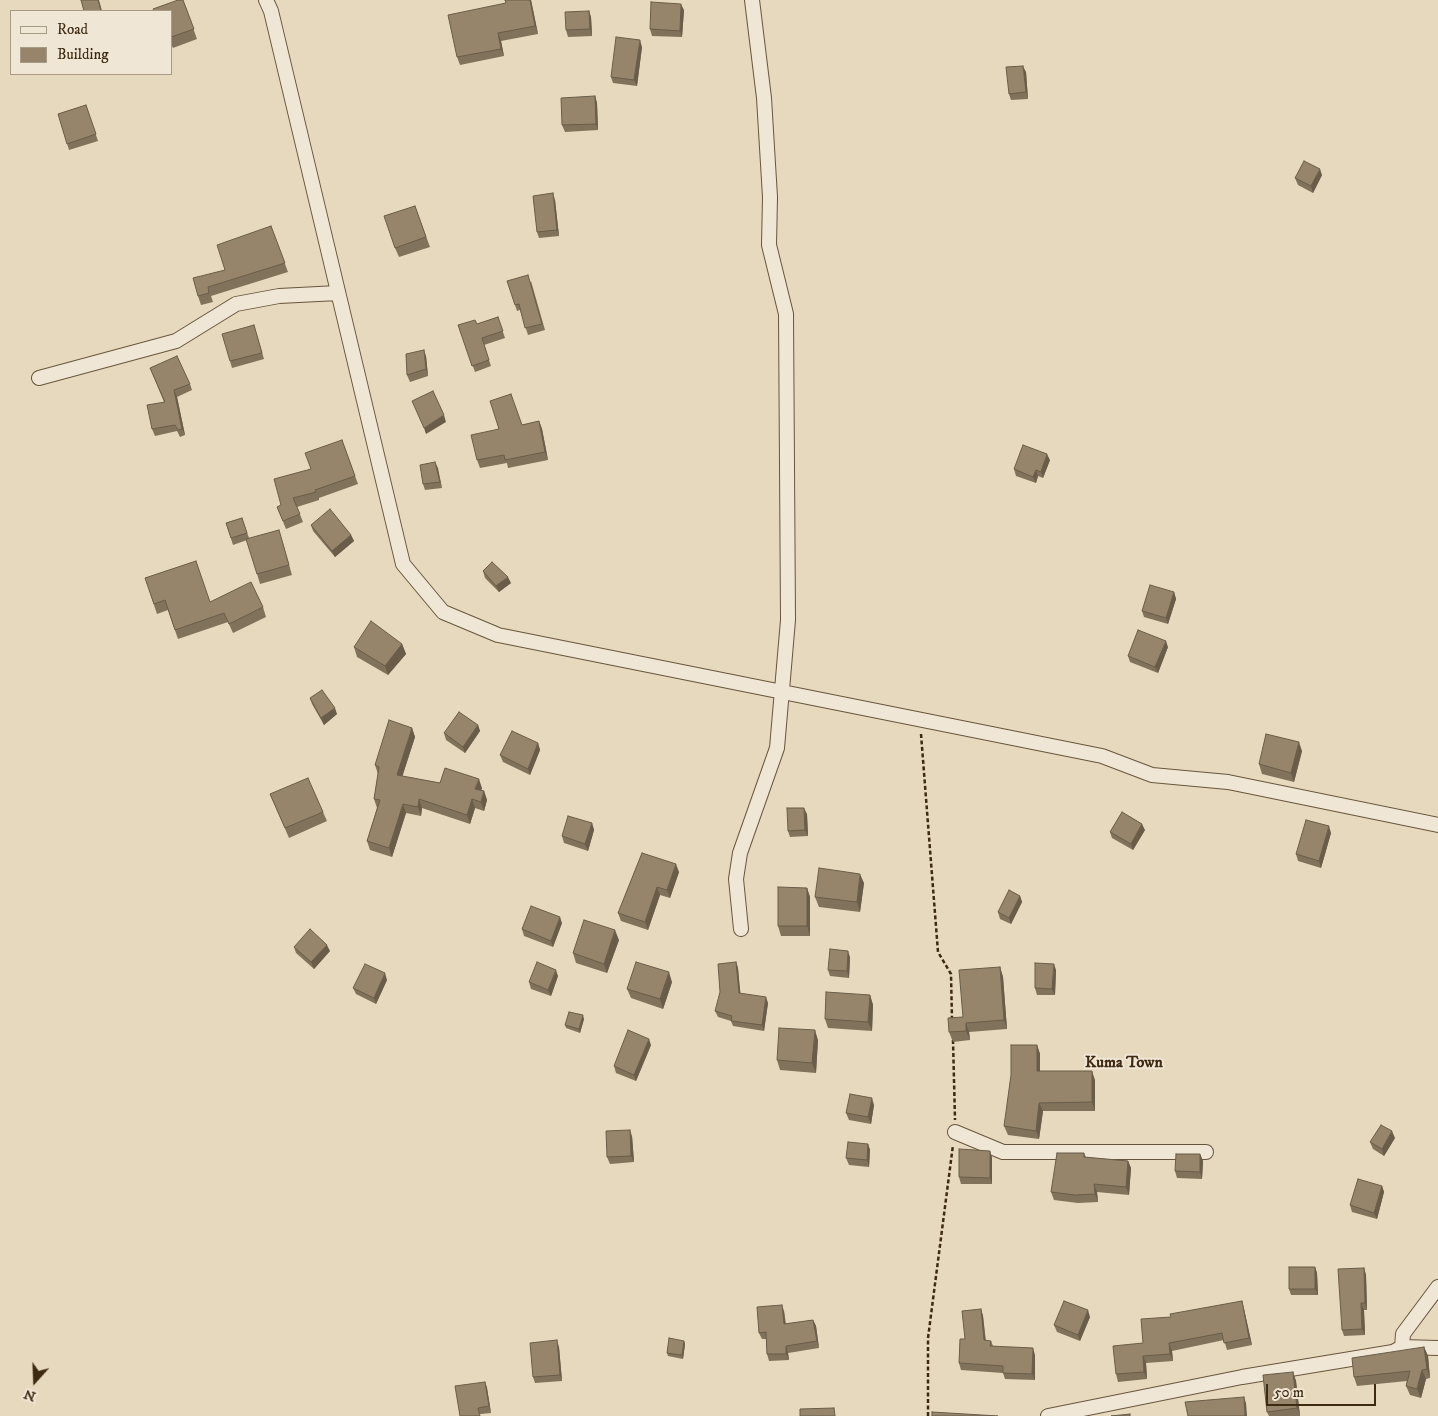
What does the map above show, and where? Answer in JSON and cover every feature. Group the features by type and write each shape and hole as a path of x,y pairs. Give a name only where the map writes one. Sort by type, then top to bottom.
{"street":[{"path":"266,0 271,10 403,564 443,612 498,635 1102,756 1152,775 1228,782 1438,826"},
{"path":"741,929 736,879 740,853 777,748 788,620 786,314 769,245 770,197 764,98 752,0"},
{"path":"39,378 176,341 236,304 278,296 338,293"},
{"path":"955,1132 1003,1152 1206,1152"},
{"path":"1402,1347 1403,1334 1438,1288"},
{"path":"1048,1416 1242,1377 1393,1352 1402,1347 1438,1348"}],"path":[{"path":"920,720 938,952 951,974 952,1024"},
{"path":"928,1416 928,1338 955,1132 952,1034"}],"building":[{"path":"81,0 98,0 101,10 84,10"},
{"path":"183,0 194,29 172,37 172,10 153,9"},
{"path":"505,0 530,0 535,26 498,33 501,49 457,57 448,15 506,3"},
{"path":"651,2 681,4 680,31 650,29"},
{"path":"589,11 590,29 566,30 565,12"},
{"path":"616,37 640,40 634,80 611,77"},
{"path":"1023,66 1026,92 1009,94 1006,67"},
{"path":"595,96 596,124 562,125 561,98"},
{"path":"86,105 96,134 67,144 58,114"},
{"path":"1304,161 1320,169 1311,186 1295,178"},
{"path":"553,193 557,230 537,232 533,196"},
{"path":"415,206 426,237 395,248 384,216"},
{"path":"271,226 285,263 208,287 209,293 198,296 193,278 225,270 217,245"},
{"path":"528,275 542,324 525,328 519,304 515,305 507,281"},
{"path":"498,317 503,331 482,338 489,360 472,366 458,325 475,320 477,324"},
{"path":"254,325 262,353 230,361 222,334"},
{"path":"424,350 426,369 407,375 406,354"},
{"path":"177,356 190,384 174,390 182,429 178,430 175,425 152,429 147,405 165,402 150,368"},
{"path":"433,391 444,415 424,428 412,401"},
{"path":"511,394 522,425 539,421 545,452 505,460 504,455 477,460 471,435 499,429 490,401"},
{"path":"342,440 355,476 315,490 316,492 293,498 300,514 283,521 277,507 281,505 274,479 311,469 305,453"},
{"path":"1023,445 1047,454 1041,472 1036,470 1033,477 1014,469"},
{"path":"435,462 440,482 423,484 420,465"},
{"path":"330,509 351,535 332,551 311,525"},
{"path":"242,518 247,533 231,538 226,523"},
{"path":"279,530 289,565 257,574 246,539"},
{"path":"196,561 210,602 251,582 263,607 229,624 224,613 175,630 165,600 154,604 145,578"},
{"path":"492,562 508,577 496,586 483,571"},
{"path":"1150,585 1174,592 1166,618 1142,611"},
{"path":"371,621 402,644 385,666 354,647"},
{"path":"1138,630 1166,641 1155,667 1128,656"},
{"path":"322,690 335,708 321,718 310,698"},
{"path":"459,712 478,725 463,747 444,733"},
{"path":"389,720 412,728 397,775 440,783 445,768 479,779 475,789 484,791 481,802 472,799 467,815 419,799 418,807 403,804 389,848 367,841 380,800 374,799 379,767 375,765"},
{"path":"512,731 538,743 528,769 500,755"},
{"path":"1266,734 1299,742 1291,773 1259,764"},
{"path":"308,778 323,812 285,828 270,794"},
{"path":"787,808 804,808 805,830 788,831"},
{"path":"1122,812 1142,824 1131,844 1110,832"},
{"path":"568,816 592,823 585,844 562,836"},
{"path":"1306,820 1329,826 1319,861 1296,854"},
{"path":"642,853 676,864 667,890 657,887 645,922 618,913"},
{"path":"819,868 860,874 857,902 815,897"},
{"path":"778,887 807,888 807,926 778,926"},
{"path":"1009,890 1020,896 1009,918 998,912"},
{"path":"531,906 560,917 551,941 522,929"},
{"path":"584,920 615,930 604,964 573,953"},
{"path":"310,929 327,945 311,962 294,947"},
{"path":"830,949 848,951 847,971 828,970"},
{"path":"537,962 556,970 548,990 529,982"},
{"path":"636,962 669,972 660,999 627,989"},
{"path":"736,962 739,993 766,997 762,1025 731,1021 732,1016 715,1011 720,992 718,964"},
{"path":"1035,963 1054,964 1052,989 1035,988"},
{"path":"365,964 385,973 374,998 353,988"},
{"path":"1000,967 1004,1020 966,1023 966,1031 949,1032 948,1018 963,1017 959,970"},
{"path":"826,992 870,995 868,1022 825,1019"},
{"path":"569,1012 583,1015 579,1029 565,1025"},
{"path":"779,1028 815,1030 812,1063 777,1060"},
{"path":"628,1030 649,1039 634,1075 614,1066"},
{"path":"1011,1045 1037,1045 1037,1071 1092,1071 1092,1102 1039,1103 1036,1131 1004,1126 1011,1075"},
{"path":"850,1094 872,1098 868,1117 846,1113"},
{"path":"1381,1125 1392,1131 1382,1149 1370,1142"},
{"path":"630,1130 631,1156 607,1157 606,1131"},
{"path":"848,1142 868,1144 867,1160 846,1158"},
{"path":"959,1149 990,1151 990,1178 959,1177"},
{"path":"1057,1153 1084,1153 1084,1157 1128,1161 1126,1187 1094,1184 1095,1194 1075,1195 1051,1192"},
{"path":"1176,1154 1200,1154 1200,1172 1175,1171"},
{"path":"1358,1179 1382,1186 1374,1213 1350,1205"},
{"path":"1289,1267 1315,1267 1315,1289 1289,1289"},
{"path":"1364,1268 1365,1303 1361,1303 1362,1329 1342,1330 1338,1269"},
{"path":"1064,1301 1088,1310 1078,1335 1054,1325"},
{"path":"1242,1301 1249,1338 1224,1343 1222,1333 1169,1343 1170,1354 1143,1356 1144,1372 1116,1374 1113,1346 1143,1343 1141,1319 1171,1317 1170,1314"},
{"path":"782,1305 784,1324 813,1320 817,1341 786,1346 786,1354 767,1354 766,1332 759,1333 757,1307"},
{"path":"981,1309 984,1340 991,1341 990,1346 1033,1348 1032,1374 1003,1373 1003,1366 959,1363 960,1339 965,1339 962,1311"},
{"path":"669,1338 684,1341 682,1355 667,1353"},
{"path":"557,1340 560,1375 533,1377 530,1343"},
{"path":"1424,1347 1427,1369 1422,1370 1417,1389 1406,1386 1410,1371 1354,1377 1352,1358"},
{"path":"1293,1372 1297,1408 1267,1412 1263,1375"},
{"path":"485,1382 489,1406 478,1408 480,1416 460,1416 455,1386"},
{"path":"1244,1397 1245,1416 1188,1416 1185,1402"},
{"path":"834,1408 835,1416 800,1416 800,1409"},
{"path":"932,1412 998,1416 932,1416"},
{"path":"1130,1414 1130,1416 1111,1416"}],"district":[{"name":"Kuma Town","path":"1124,1064"}]}
